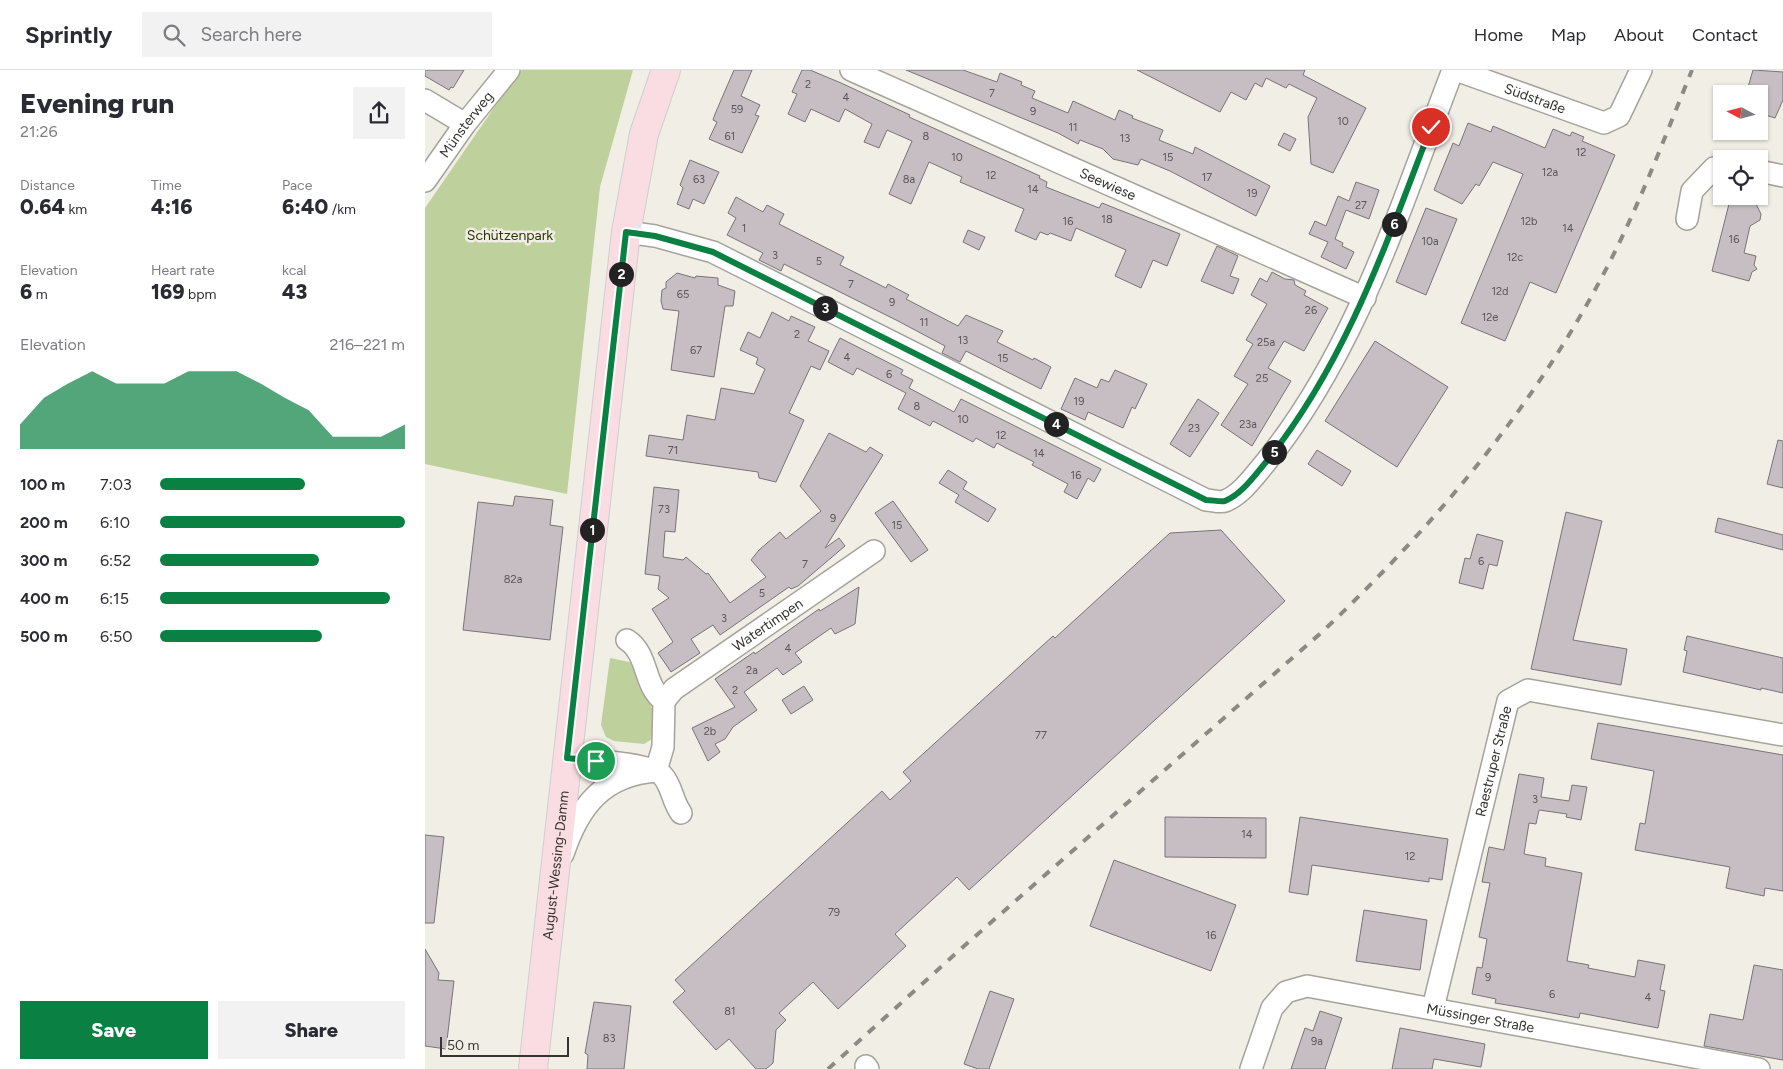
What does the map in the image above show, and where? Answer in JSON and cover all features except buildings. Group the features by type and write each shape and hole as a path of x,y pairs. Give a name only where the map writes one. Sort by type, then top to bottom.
{"main road":[{"name":"August-Wessing-Damm","path":"533,1069 626,232 638,160 648,119 666,70"}],"street":[{"name":"Münsterweg","path":"425,181 465,124 509,70"},
{"name":"Seewiese","path":"851,70 1365,298"},
{"path":"626,232 655,236 713,252 1206,500 1224,501 1247,486 1281,443 1336,357 1365,298 1455,70"},
{"name":"Südstraße","path":"1455,70 1597,122 1614,120 1623,110 1641,70"},
{"path":"425,100 465,124"},
{"path":"1687,218 1692,191 1713,169"},
{"path":"1768,173 1783,176"},
{"name":"Watertimpen","path":"664,702 674,689 874,551"},
{"path":"627,640 637,650 652,688 664,702 663,747 657,771"},
{"name":"Raestruper Straße","path":"1433,1008 1508,701 1528,690 1783,734"},
{"path":"567,758 635,766 657,771 668,785 681,813"},
{"path":"552,898 565,848 577,820 590,801 603,789 621,779 657,771"},
{"name":"Müssinger Straße","path":"1251,1069 1272,1008 1286,992 1307,986 1759,1069"}],"green space":[{"name":"Schützenpark","path":"522,70 633,70 600,187 567,494 425,464 425,208 511,83"},
{"path":"610,658 634,663 653,711 652,739 644,744 614,741 606,737 601,725"}],"railway":[{"path":"828,1069 963,947 1322,632 1403,551 1441,508 1512,420 1545,373 1575,325 1628,225 1692,70"}],"route":[{"path":"596,761 567,758 626,232 655,236 713,252 1206,500 1224,501 1247,486 1281,443 1336,357 1365,298 1431,127"}]}
